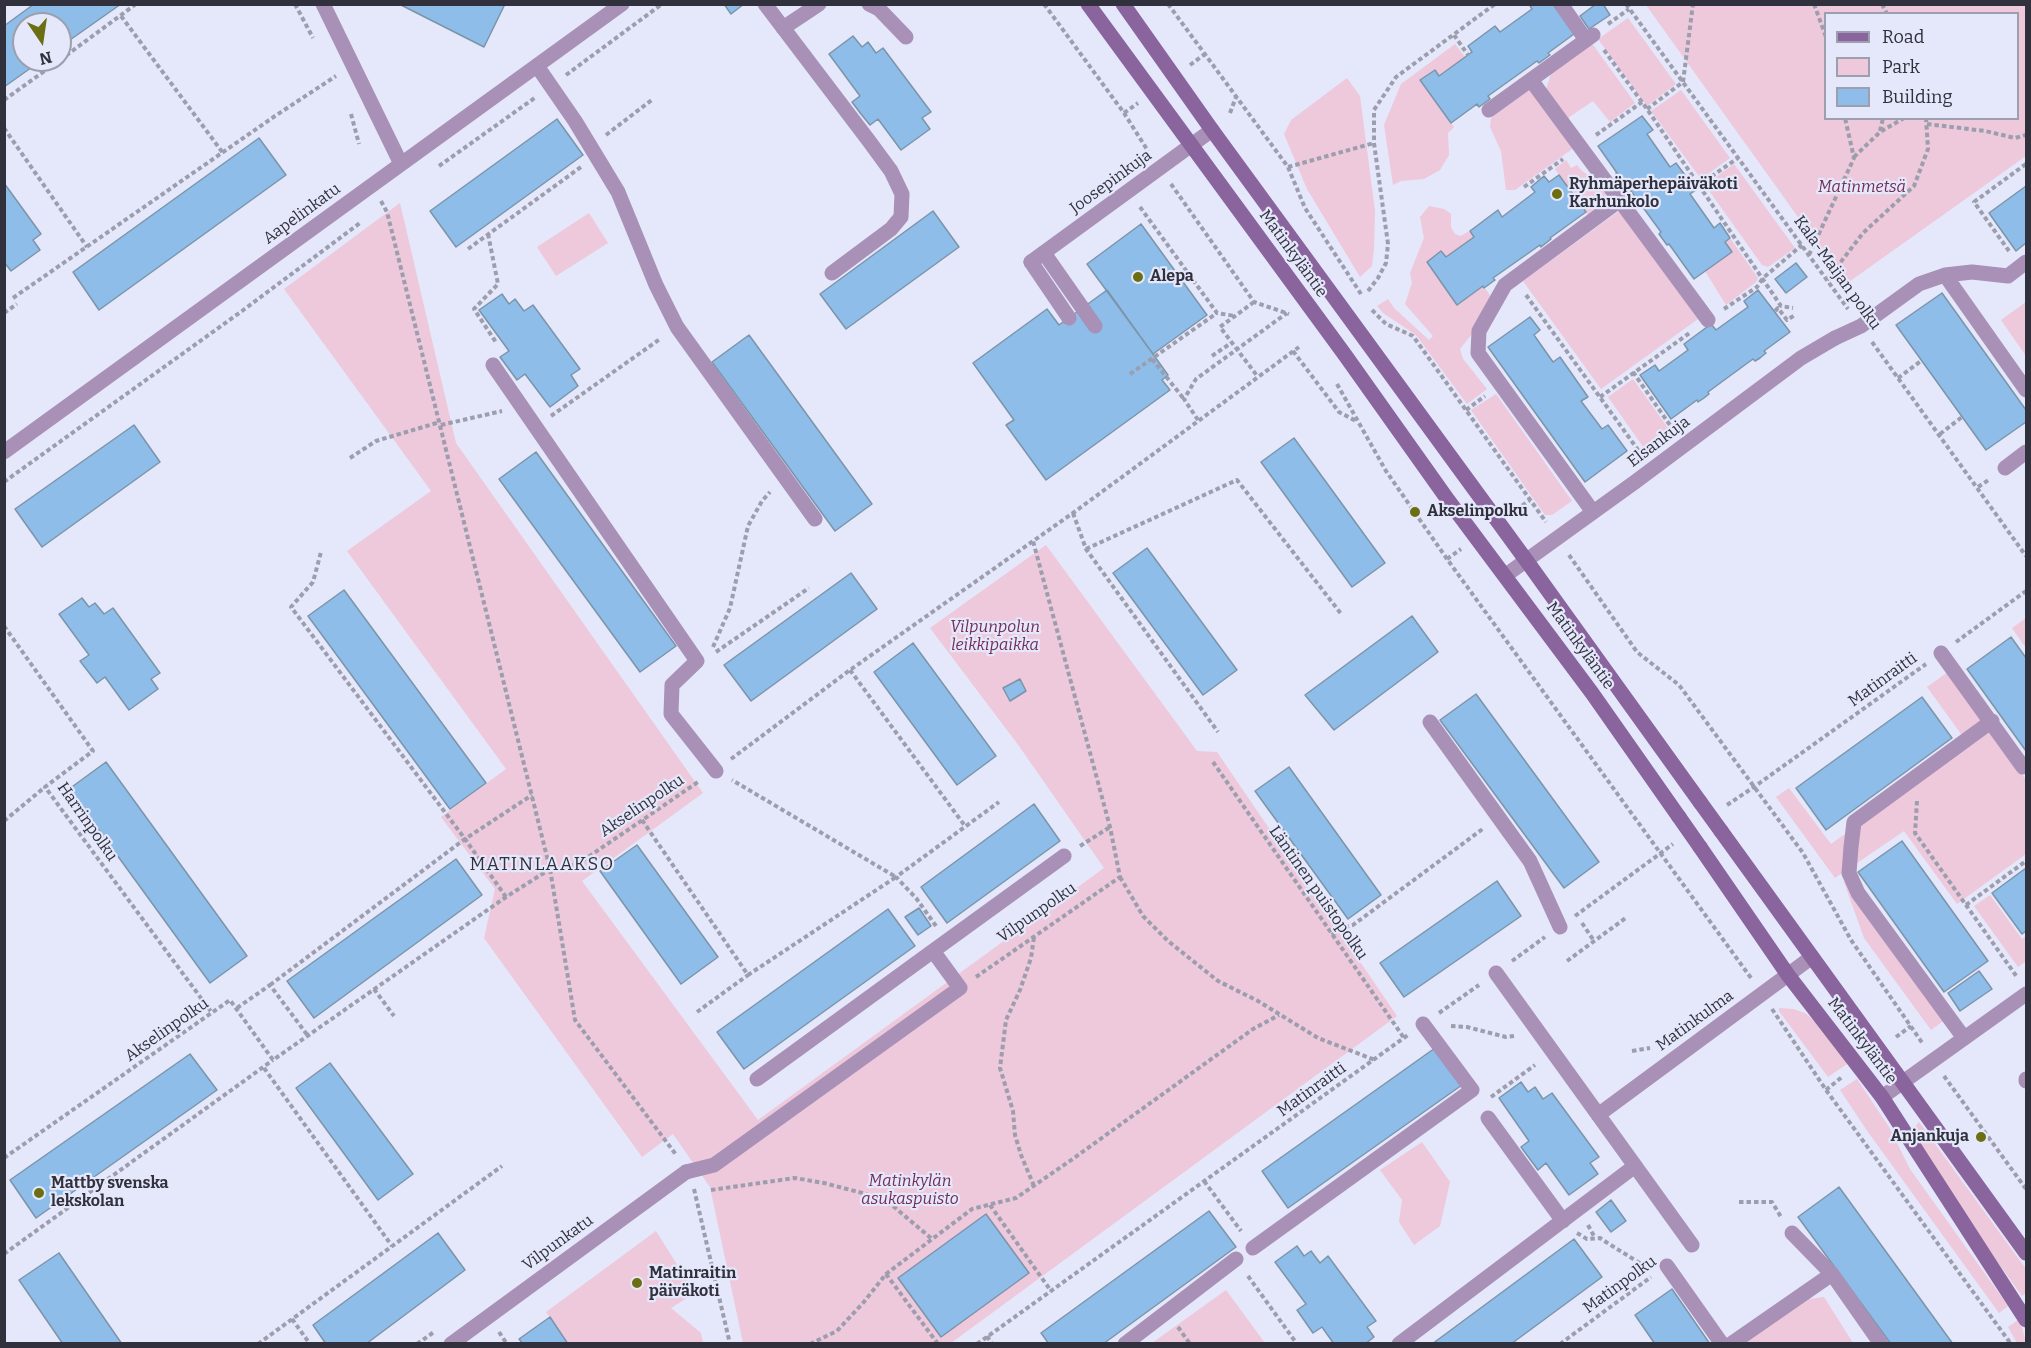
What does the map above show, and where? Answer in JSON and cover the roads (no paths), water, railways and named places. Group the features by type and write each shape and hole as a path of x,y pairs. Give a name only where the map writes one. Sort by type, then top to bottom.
{"main road":[{"name":"Matinkyläntie","path":"1088,4 1345,355 1448,500 1592,693 1788,975 1882,1096 2026,1320"},
{"name":"Matinkyläntie","path":"1123,4 2026,1253"}],"street":[{"path":"323,4 401,164"},
{"name":"Aapelinkatu","path":"4,453 622,4"},
{"path":"765,4 885,163 902,194 901,217 891,229 831,273"},
{"path":"783,28 819,4"},
{"path":"869,4 879,9 906,37"},
{"path":"1489,110 1589,38 1561,4"},
{"path":"537,66 552,85 618,192 676,327 815,519"},
{"path":"1531,80 1708,320"},
{"name":"Joosepinkuja","path":"1037,258 1212,130"},
{"path":"1593,512 1478,353 1479,332 1505,285 1620,200"},
{"path":"1037,258 1054,268 1095,326"},
{"path":"1037,258 1069,318"},
{"name":"Elsankuja","path":"1506,575 1801,358 1861,326 1919,284 1945,275 1972,272 2008,276 2023,265"},
{"path":"1945,275 2026,390"},
{"path":"493,365 697,661 672,685 671,714 716,771"},
{"path":"2005,468 2026,452"},
{"path":"1941,653 2024,767"},
{"path":"1430,722 1530,861 1560,927"},
{"path":"1964,1038 1858,893 1849,873 1854,822 1992,722"},
{"path":"757,1079 1064,856"},
{"name":"Vilpunkatu","path":"451,1344 686,1172 714,1165 960,988 933,951"},
{"name":"Matinkulma","path":"1598,1114 1812,957"},
{"path":"1496,973 1692,1245"},
{"path":"1882,1096 1964,1038 2023,987"},
{"path":"1253,1248 1472,1090 1423,1024"},
{"path":"1488,1118 1563,1221"},
{"path":"1399,1344 1635,1166"},
{"path":"1792,1233 1832,1274 1876,1342"},
{"path":"1125,1344 1236,1259"},
{"path":"1662,1270 1722,1344"},
{"path":"1731,1344 1832,1274"}],"place":[{"name":"Ryhmäperhepäiväkoti Karhunkolo","path":"1557,194"},
{"name":"Alepa","path":"1138,277"},
{"name":"Akselinpolku","path":"1415,512"},
{"name":"Anjankuja","path":"1981,1137"},
{"name":"Mattby svenska lekskolan","path":"39,1193"},
{"name":"Matinraitin päiväkoti","path":"637,1283"}],"district":[{"name":"MATINLAAKSO","path":"542,865"}],"park label":[{"name":"Matinmetsä","path":"1862,188"},
{"name":"Vilpunpolun leikkipaikka","path":"995,637"},
{"name":"Matinkylän asukaspuisto","path":"910,1191"}]}
